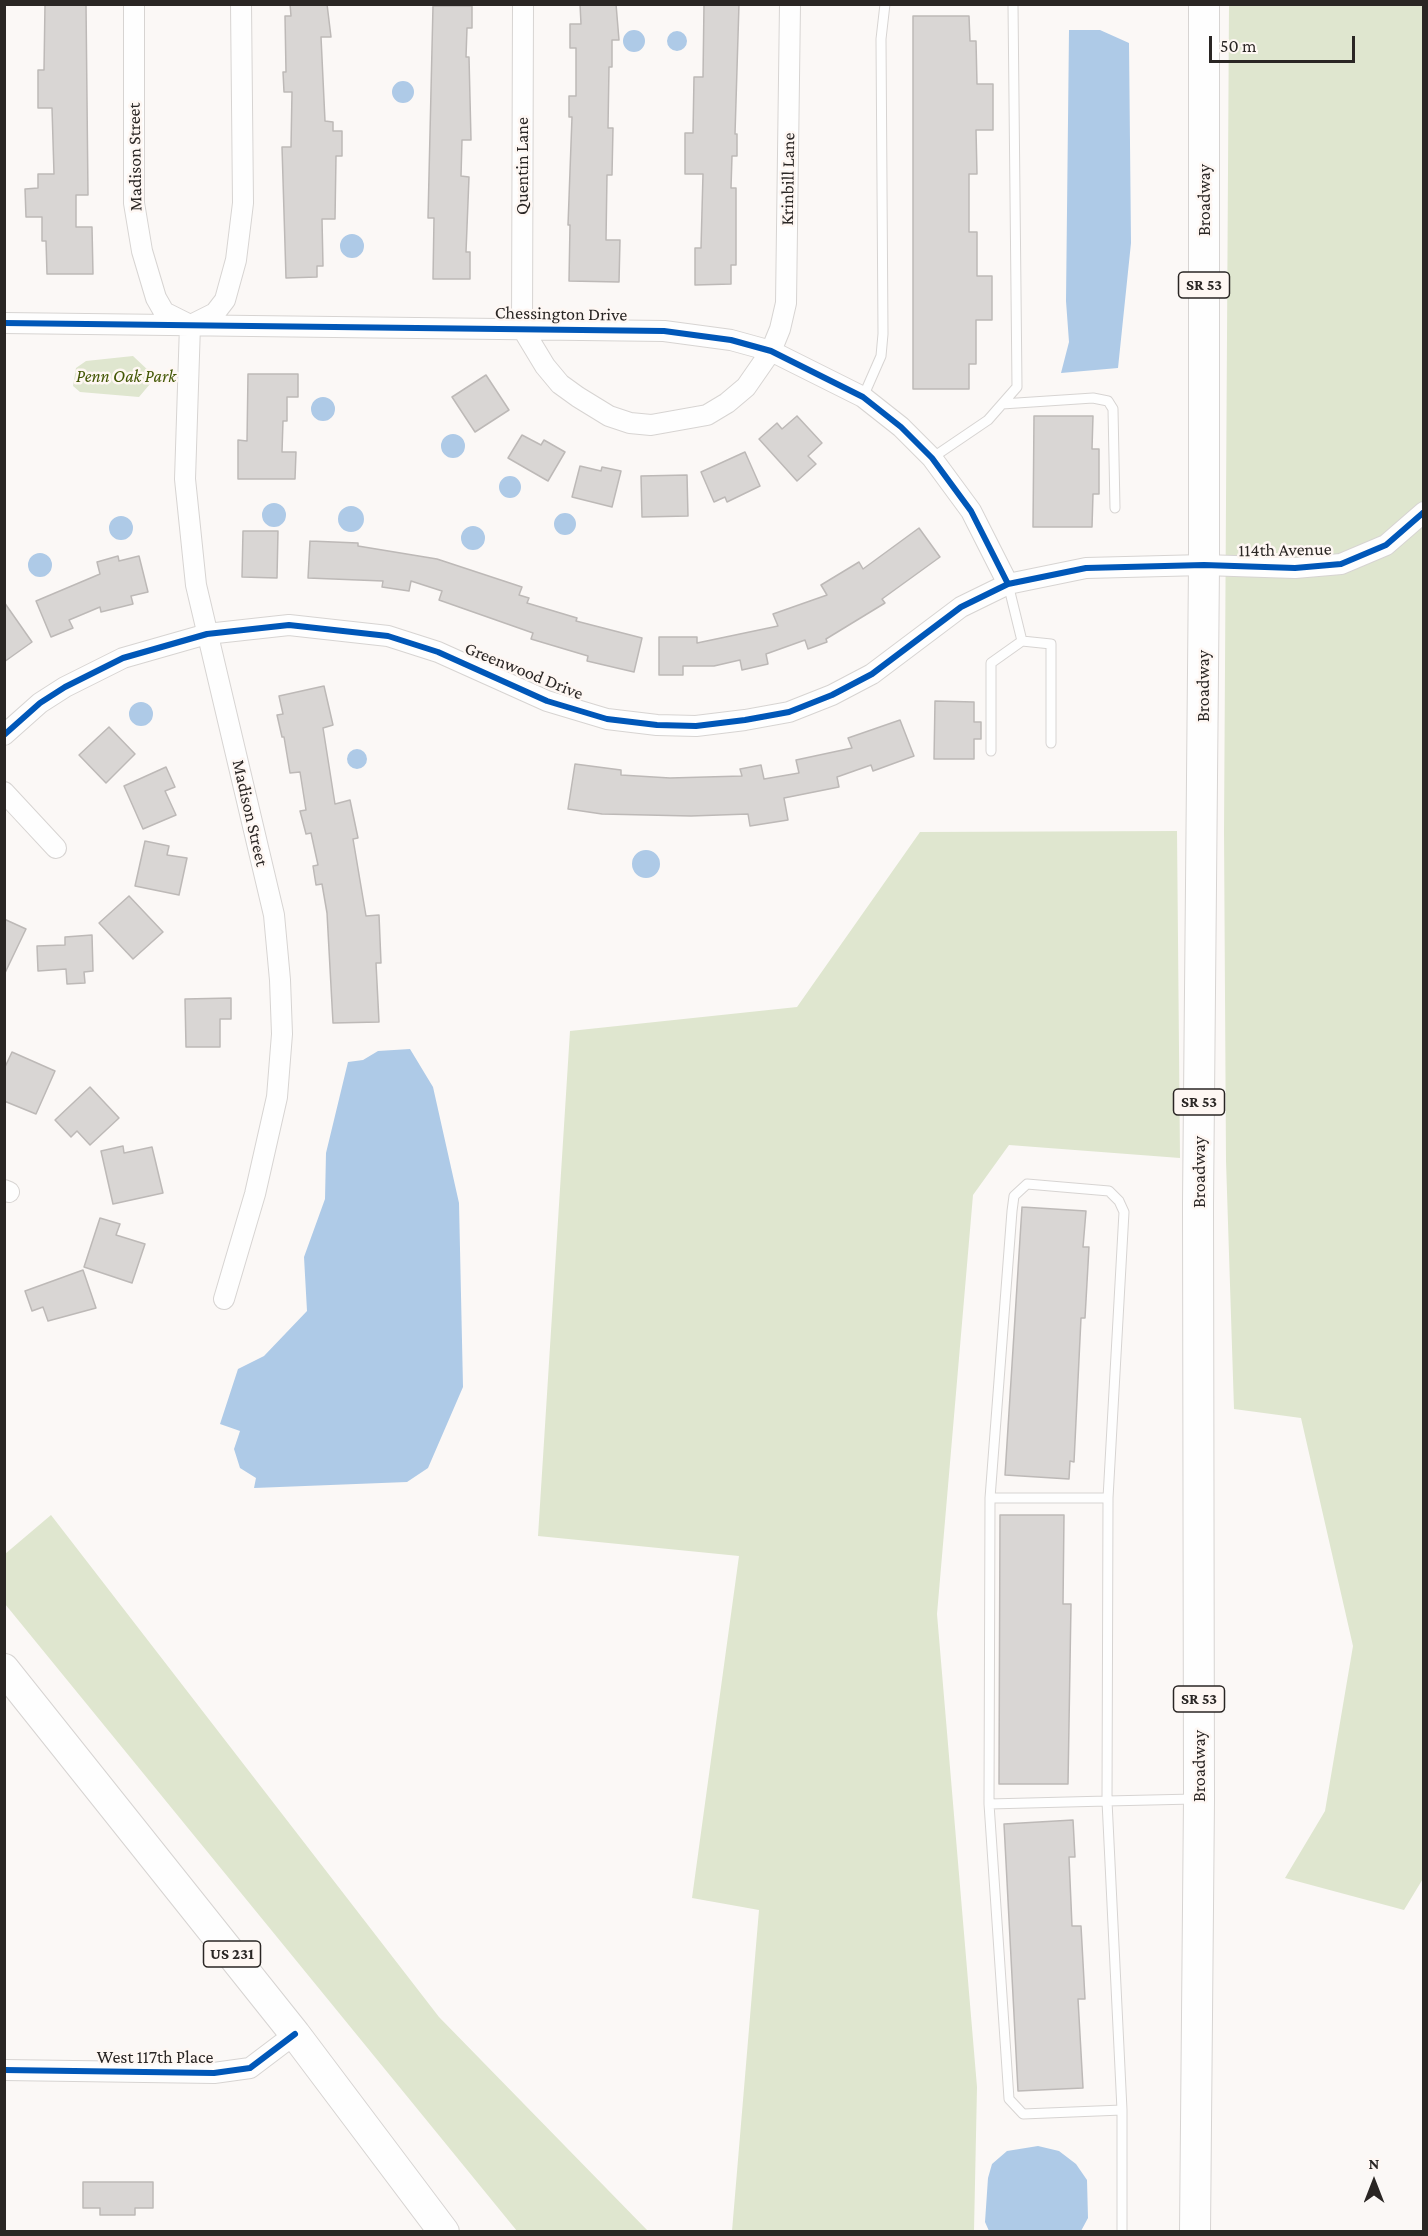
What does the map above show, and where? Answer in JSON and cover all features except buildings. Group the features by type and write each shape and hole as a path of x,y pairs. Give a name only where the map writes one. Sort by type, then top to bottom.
{"main road":[{"name":"Broadway","path":"1195,2232 1199,1799 1198,1192 1204,566 1204,4"},
{"name":"US 231","path":"4,1669 295,2034 444,2232"}],"street":[{"name":"Madison Street","path":"134,4 134,203 142,250 154,292 164,312 190,325 185,479 196,585 274,915 282,1034 277,1097 255,1194 224,1299"},
{"path":"190,325 215,313 225,300 236,260 243,203 241,4"},
{"name":"Quentin Lane","path":"522,328 523,4"},
{"name":"Krinbill Lane","path":"522,328 545,366 560,384 609,416 630,423 651,425 707,415 746,387 771,351 780,329 786,303 790,4"},
{"name":"Chessington Drive","path":"4,322 522,328 687,333 731,340 771,351 862,397 901,427 932,458 971,511 1008,584"},
{"name":"114th Avenue","path":"1204,566 1295,568 1341,564 1386,545 1424,512"},
{"name":"Greenwood Drive","path":"4,735 49,698 113,662 207,634 289,625 388,636 438,652 547,700 607,719 657,725 696,726 789,711 832,695 873,674 961,606 1008,584 1086,568 1204,566"},
{"path":"4,792 56,848"},
{"name":"West 117th Place","path":"4,2070 214,2073 250,2068 295,2034"}],"lane":[{"path":"862,397 880,356 883,334 881,39 885,4"},
{"path":"932,458 988,420 1017,387 1013,4"},
{"path":"1002,404 1093,398 1108,401 1113,410 1115,508"},
{"path":"1008,584 1022,641"},
{"path":"991,751 991,663 1022,641 1050,644 1051,742"},
{"path":"1122,2110 1023,2114 1009,2099 989,1804 990,1498 1012,1211 1014,1196 1027,1184 1109,1191 1119,1201 1124,1212 1108,1498 1107,1801 1122,2110 1122,2232"},
{"path":"990,1498 1108,1498"},
{"path":"989,1804 1199,1799"}],"green space":[{"path":"1229,5 1423,5 1424,1877 1404,1910 1285,1878 1325,1811 1353,1646 1301,1418 1234,1409 1226,1161 1224,831"},
{"name":"Penn Oak Park","path":"133,356 150,372 150,384 139,397 80,392 73,386 76,368 86,361"},
{"path":"1177,831 1180,1158 1009,1145 973,1195 937,1614 977,2087 974,2231 732,2231 759,1910 692,1898 739,1556 538,1536 570,1031 797,1007 920,832"},
{"path":"51,1515 439,2017 648,2231 517,2231 5,1604 5,1554"}],"water":[{"path":"630,30 638,30 645,37 645,45 638,52 630,52 623,45 623,37"},
{"path":"1069,30 1100,30 1129,43 1131,243 1118,368 1061,373 1069,342 1066,301"},
{"path":"677,31 684,34 687,41 684,48 677,51 670,48 667,41 670,34"},
{"path":"403,81 411,84 414,92 411,100 403,103 395,100 392,92 395,84"},
{"path":"352,234 360,238 364,246 360,254 352,258 344,254 340,246 344,238"},
{"path":"323,397 331,401 335,409 331,417 323,421 315,417 311,409 315,401"},
{"path":"453,434 462,437 465,446 462,455 453,458 444,455 441,446 444,437"},
{"path":"510,476 520,483 521,487 514,497 510,498 500,491 499,487 506,477"},
{"path":"274,503 279,504 285,510 285,520 279,526 274,527 269,526 263,520 262,515 263,510 269,504"},
{"path":"351,506 360,510 364,519 360,528 351,532 342,528 338,519 342,510"},
{"path":"561,513 569,513 576,520 576,528 569,535 561,535 554,528 554,520"},
{"path":"121,516 129,520 133,528 129,536 121,540 113,536 109,528 113,520"},
{"path":"473,526 478,527 484,533 484,543 478,549 473,550 468,549 462,543 461,538 462,533 468,527"},
{"path":"40,553 49,556 52,565 49,574 40,577 31,574 28,565 31,556"},
{"path":"141,702 150,705 153,714 150,723 141,726 132,723 129,714 132,705"},
{"path":"357,749 364,752 367,759 364,766 357,769 350,766 347,759 350,752"},
{"path":"646,850 656,854 660,864 656,874 646,878 636,874 632,864 636,854"},
{"path":"410,1049 433,1087 459,1203 463,1387 428,1468 407,1482 254,1488 256,1478 240,1468 234,1449 240,1431 220,1424 238,1369 264,1356 307,1311 304,1257 325,1199 326,1153 348,1062 363,1060 378,1051"},
{"path":"1038,2146 1059,2151 1076,2164 1087,2180 1088,2218 1081,2231 989,2231 985,2222 988,2178 992,2164 1007,2151"}],"cycle path":[{"path":"4,323 664,331 731,340 771,351 863,397 901,427 932,458 971,511 1008,584"},
{"path":"4,735 40,703 65,687 123,658 207,634 289,625 388,636 438,652 547,701 607,719 657,725 696,726 745,720 789,712 832,695 872,674 961,607 1008,584 1086,568 1204,565 1295,568 1341,564 1386,545 1424,512"},
{"path":"4,2070 214,2073 250,2068 295,2034"}]}
